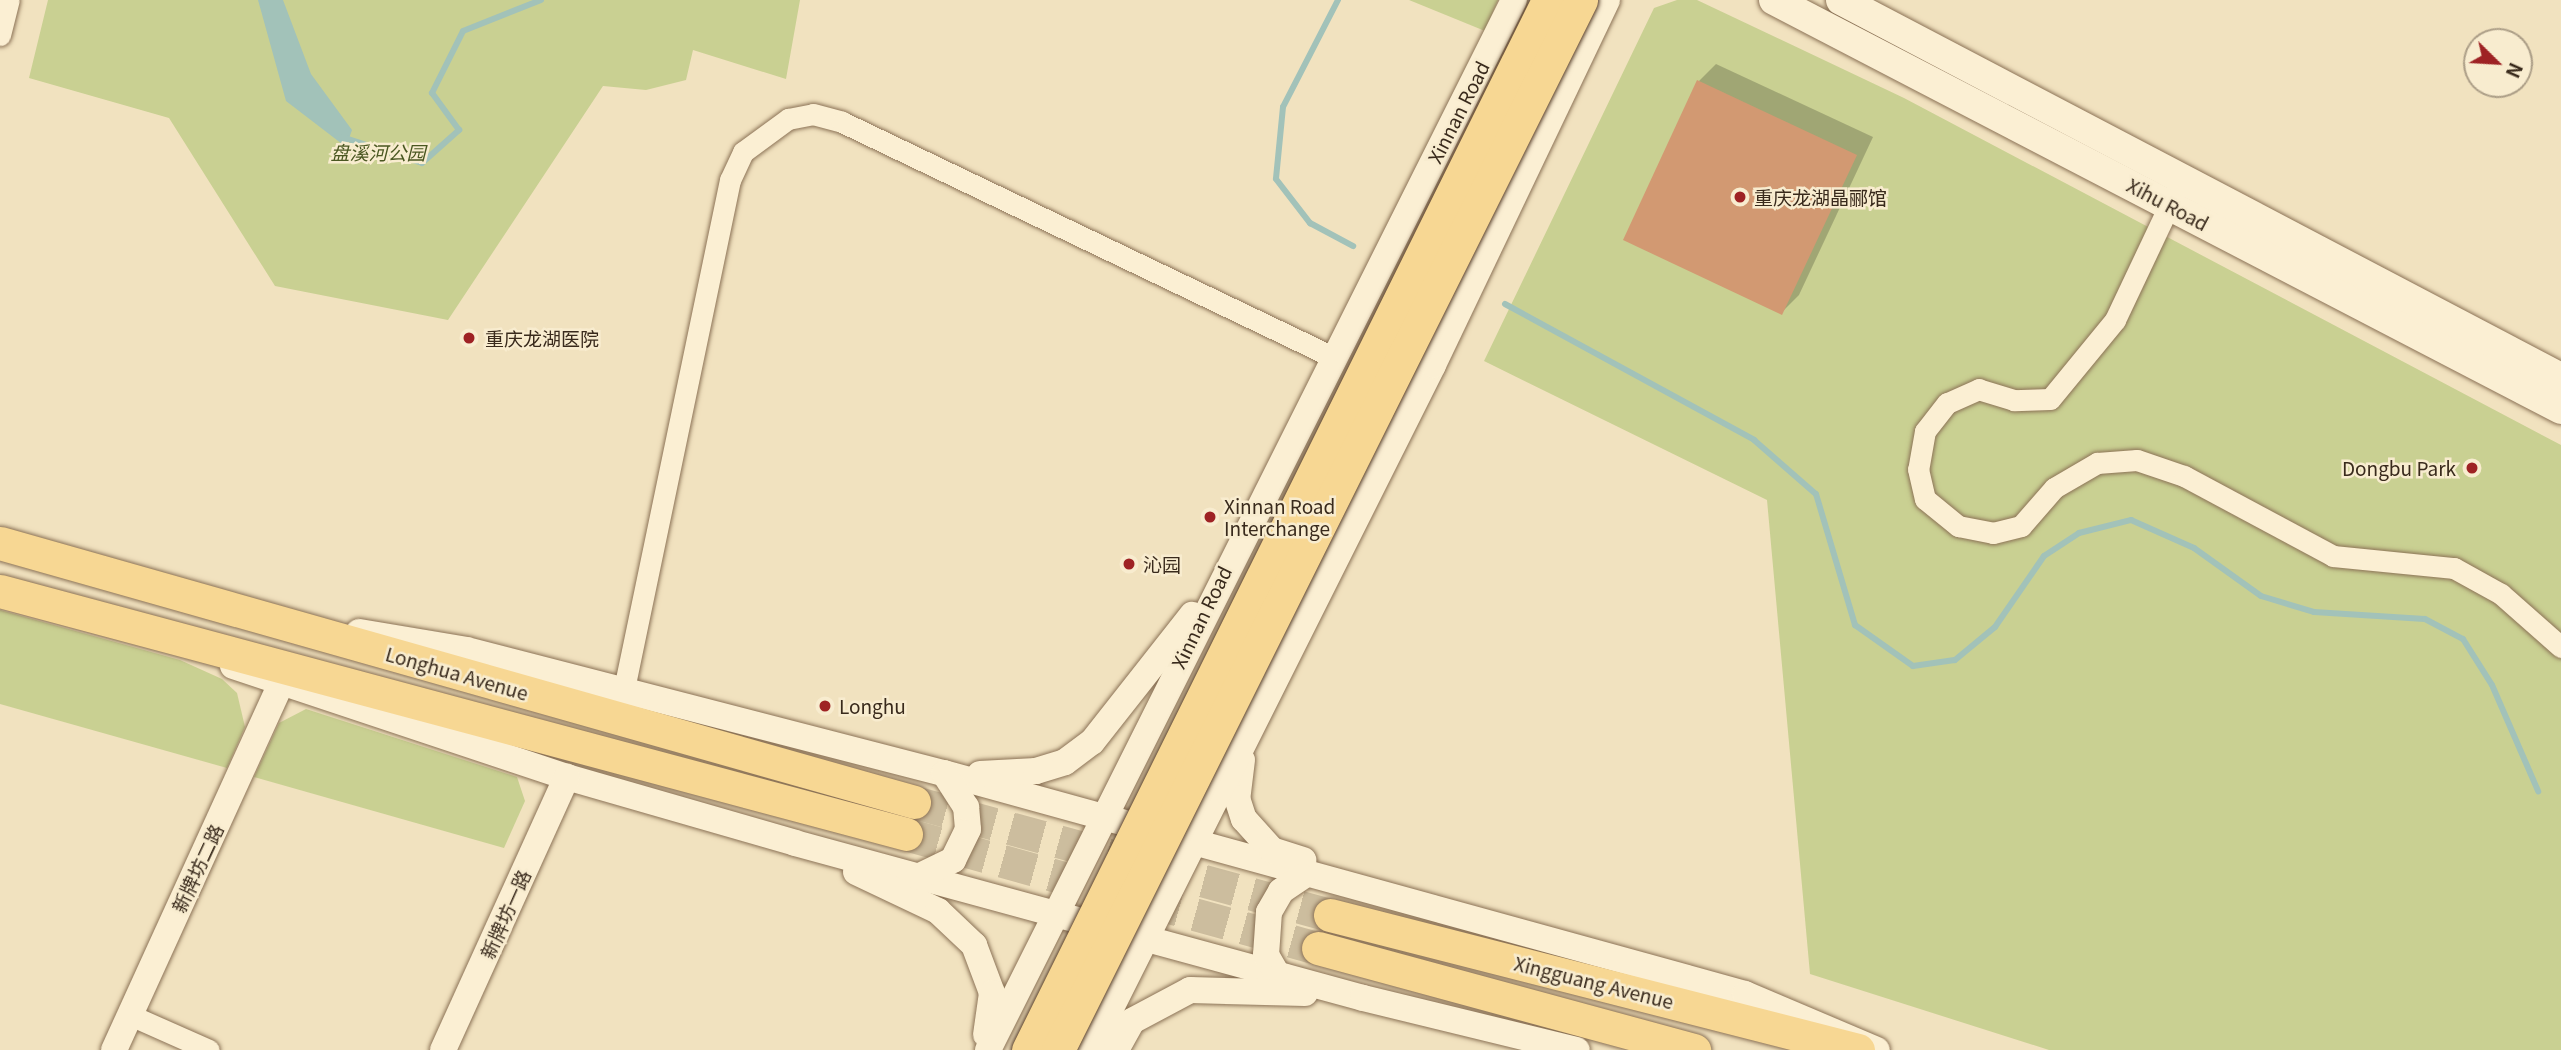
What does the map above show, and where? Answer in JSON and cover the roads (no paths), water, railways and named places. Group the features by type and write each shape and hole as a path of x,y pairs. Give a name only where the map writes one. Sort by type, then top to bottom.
{"main road":[{"name":"Xinnan Road","path":"1028,1050 1548,0"},
{"path":"1058,1050 1581,0"},
{"name":"Xihu Road","path":"1774,0 2561,378"},
{"name":"Xihu Road","path":"1841,0 2561,409"},
{"name":"Longhua Avenue","path":"0,543 914,802"},
{"name":"Longhua Avenue","path":"0,591 906,834"},
{"name":"Xingguang Avenue","path":"1330,915 1858,1050"},
{"name":"Xingguang Avenue","path":"1318,948 1694,1050"}],"street":[{"path":"0,35 9,0"},
{"name":"Xinnan Road","path":"986,1050 1214,590 1514,0"},
{"path":"1090,1050 1433,365 1607,0"},
{"path":"624,689 730,180 743,152 788,119 813,114 842,122 1334,357"},
{"path":"2175,192 2115,320 2050,399 2014,400 1979,389 1947,403 1925,431 1918,469 1924,499 1958,526 1993,533 2021,526 2054,488 2097,463 2137,460 2184,476 2333,556 2454,568 2501,594 2561,647"},
{"path":"944,773 1009,775 1065,762 1118,713 1154,658 1214,590"},
{"path":"238,611 467,650 944,773 1303,877 1745,994 1877,1050"},
{"path":"158,633 281,686 567,777 795,843 1055,911 1363,998 1577,1050"},
{"name":"新牌坊二路","path":"114,1050 281,686"},
{"path":"1252,722 1237,798 1256,837 1272,850 1343,873 1408,904"},
{"path":"918,877 953,860 968,829 967,807 944,773"},
{"name":"新牌坊一路","path":"443,1050 567,777"},
{"path":"795,843 960,927 987,967 992,993 986,1050"},
{"path":"1277,974 1266,955 1269,912 1281,891 1303,877"},
{"path":"1116,1050 1132,1021 1190,990 1218,986 1363,998"},
{"path":"130,1015 209,1050"}],"water":[{"path":"258,0 283,0 311,74 352,130 346,147 286,101"}],"waterway":[{"path":"342,137 422,163 459,130 432,93 463,31 541,0"},
{"path":"1338,0 1283,107 1276,179 1310,223 1353,246"},
{"path":"1505,304 1754,440 1816,494 1855,625 1913,666 1955,660 1995,627 2044,556 2079,533 2131,520 2194,548 2261,596 2314,612 2425,619 2463,639 2492,685 2538,791"}],"tunnel":[{"path":"914,802 1330,915"},
{"path":"906,834 1318,948"}],"place":[{"name":"重庆龙湖晶郦馆","path":"1740,197"},
{"name":"重庆龙湖医院","path":"469,338"},
{"name":"Dongbu Park","path":"2472,468"},
{"name":"Xinnan Road Interchange","path":"1210,517"},
{"name":"沁园","path":"1129,564"},
{"name":"Longhu","path":"825,706"}],"park label":[{"name":"盘溪河公园","path":"378,152"}]}
